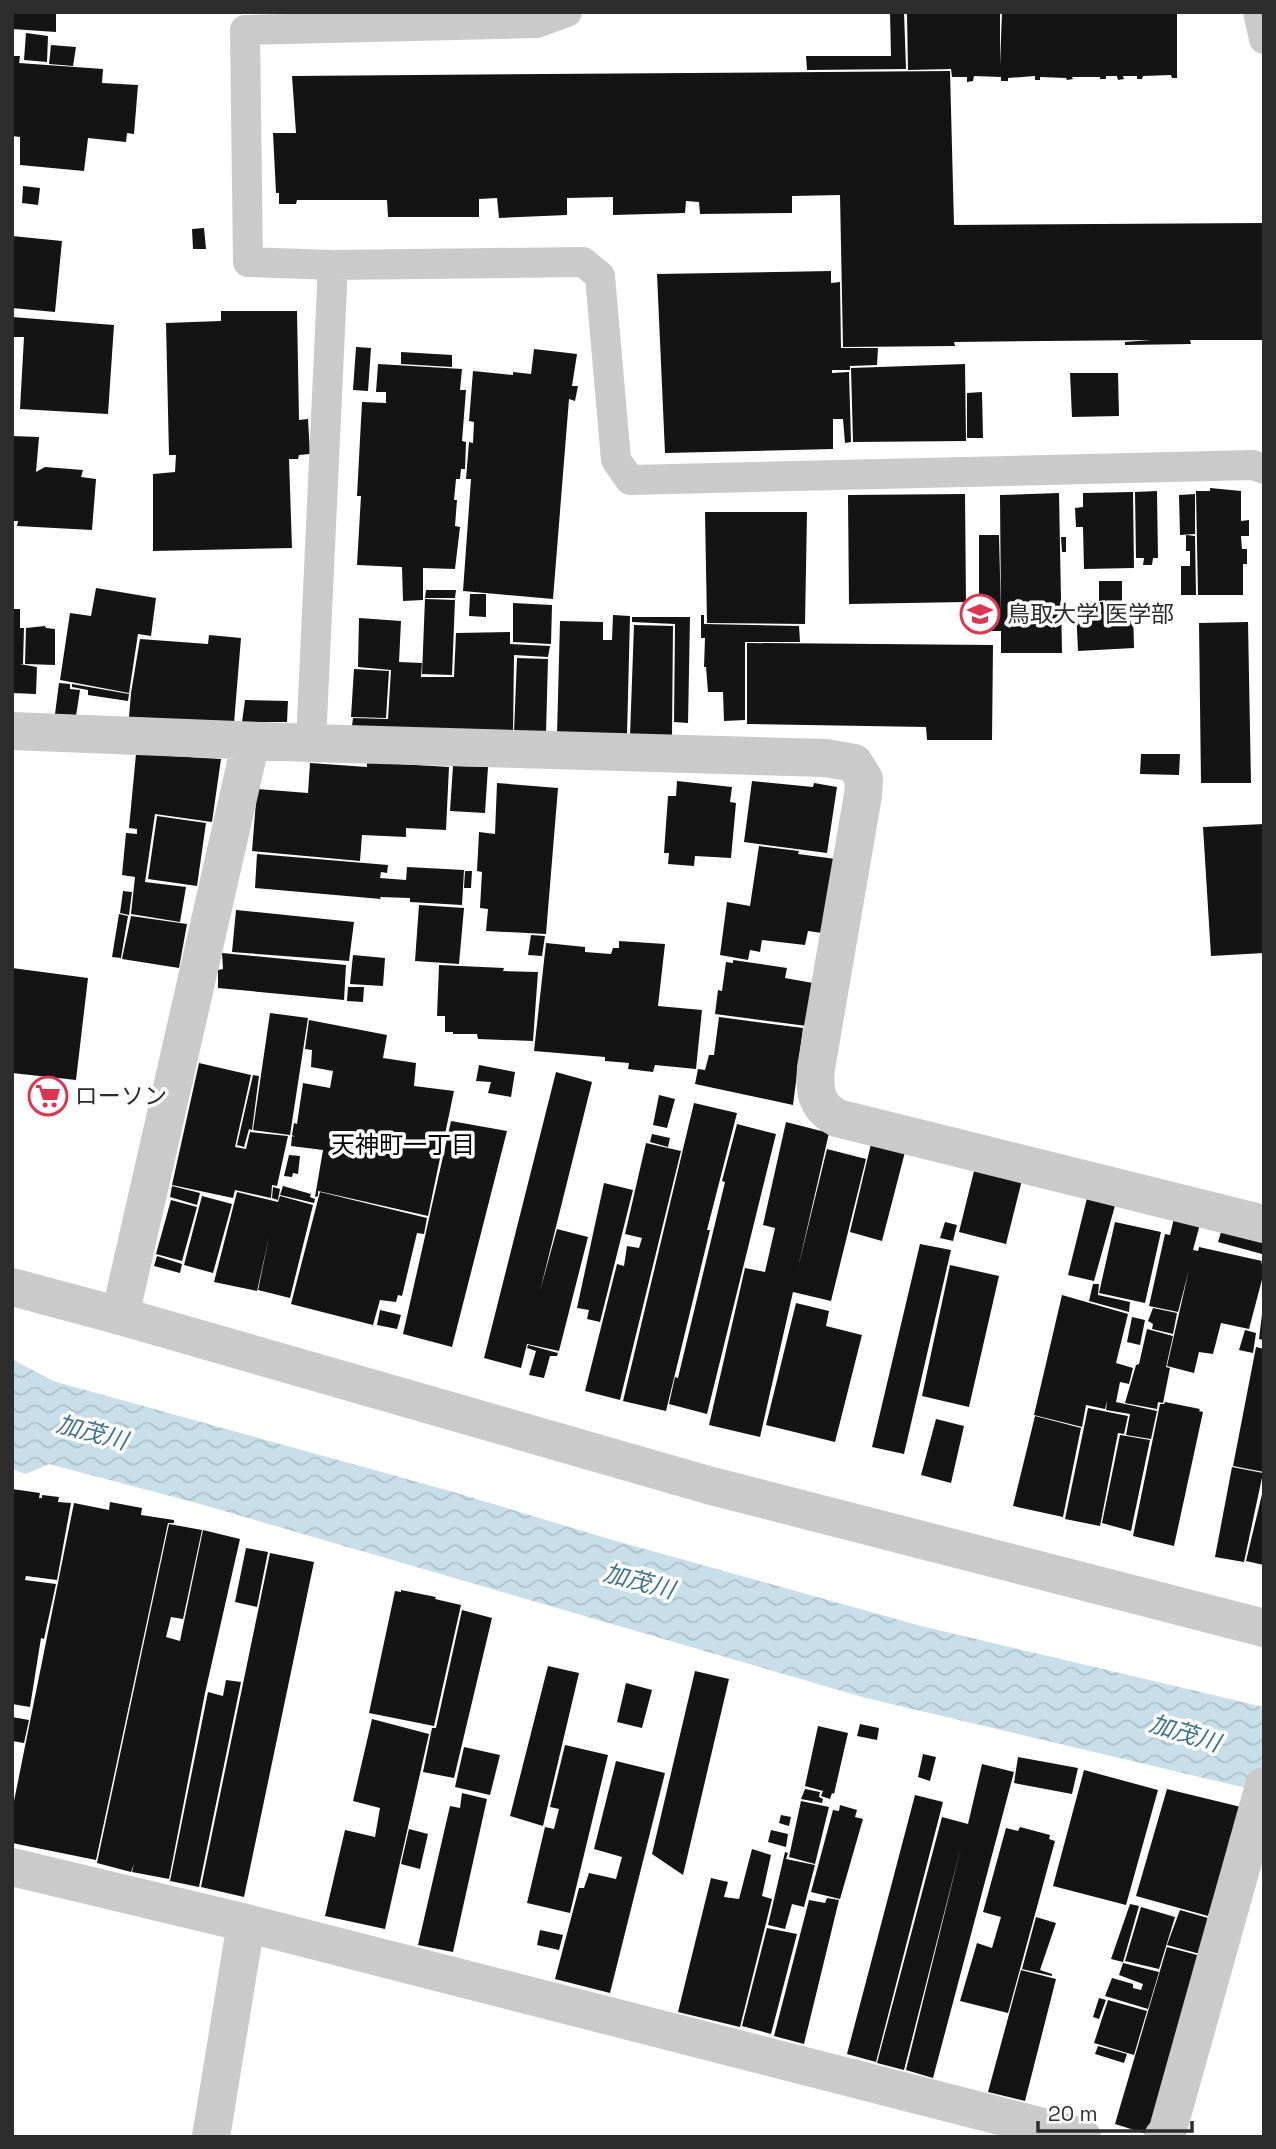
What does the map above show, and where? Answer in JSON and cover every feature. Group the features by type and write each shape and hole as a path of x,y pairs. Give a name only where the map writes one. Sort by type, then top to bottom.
{"street":[{"path":"12,731 312,743 813,757 854,763 864,779 863,795 816,1068 817,1092 824,1111 837,1118 1264,1224"},
{"path":"120,1316 251,741"},
{"path":"12,1287 708,1485 1264,1628"},
{"path":"1163,2137 1262,1793"},
{"path":"12,1867 246,1923 1082,2137"},
{"path":"211,2137 246,1923"}],"lane":[{"path":"567,12 537,23 245,30 248,262 333,265 583,262 600,276 615,460 630,480 1240,465 1253,465 1264,469"},
{"path":"1258,12 1264,39"},
{"path":"312,743 333,265"}],"water":[{"name":"加茂川","path":"12,1359 53,1381 921,1626 1264,1707 1264,1795 1246,1788 866,1698 200,1504 49,1464 26,1474 12,1469"}],"building":[{"path":"12,12 56,14 56,32 12,29"},
{"path":"890,12 904,12 906,69 807,70 806,56 891,56"},
{"path":"907,12 1000,12 1000,65 1002,12 1177,12 1177,78 1172,78 1171,75 1143,76 1142,79 1137,79 1137,76 1123,76 1124,79 1118,80 1117,76 1106,76 1106,79 1072,77 1073,79 1067,80 1040,77 1040,80 1035,80 1035,76 1001,81 1001,77 974,76 973,81 967,82 967,77 952,77 951,69 908,70"},
{"path":"26,33 48,36 47,62 24,60"},
{"path":"51,45 76,47 73,66 49,64"},
{"path":"12,56 20,56 19,63 103,69 102,83 138,85 134,134 127,133 126,142 88,138 84,171 20,165 20,137 12,136"},
{"path":"950,71 954,225 1264,223 1264,340 1190,340 1191,344 1125,345 1125,342 1151,340 954,342 955,346 843,347 840,195 792,196 792,213 700,214 699,202 686,201 685,213 613,215 613,197 567,198 567,215 499,218 497,198 479,199 479,217 388,217 387,200 297,200 296,204 279,204 279,193 276,193 273,133 296,133 292,76"},
{"path":"23,186 40,188 38,205 22,203"},
{"path":"204,228 206,249 193,249 192,229"},
{"path":"12,236 62,241 55,312 12,308"},
{"path":"831,271 831,283 840,282 841,348 878,348 877,365 832,370 832,373 849,372 851,442 845,443 843,419 833,419 833,449 665,453 657,274"},
{"path":"221,311 297,311 299,420 308,419 310,454 289,459 292,548 153,551 153,474 175,472 176,455 169,455 166,323 221,321"},
{"path":"12,317 114,325 108,414 20,409 24,337 12,337"},
{"path":"356,347 371,348 368,391 353,390"},
{"path":"534,349 577,354 572,386 578,386 575,401 569,399 553,599 463,591 471,479 466,479 469,442 473,443 474,422 469,421 473,371 531,374"},
{"path":"401,352 452,355 452,367 401,364"},
{"path":"378,364 462,369 460,390 466,390 462,441 466,442 465,469 461,469 460,479 456,479 454,500 457,500 455,526 460,527 455,569 423,568 423,600 403,601 402,567 357,565 361,496 357,496 362,402 386,403 386,392 376,392"},
{"path":"965,364 966,441 853,442 851,368"},
{"path":"1070,373 1118,373 1119,416 1072,417"},
{"path":"982,392 983,438 967,438 967,393"},
{"path":"12,436 39,437 36,472 45,467 83,470 81,477 96,479 92,530 17,526 18,521 12,521"},
{"path":"1210,488 1241,491 1241,521 1249,520 1249,536 1241,536 1242,549 1247,549 1247,564 1243,564 1243,595 1198,595 1196,491 1210,491"},
{"path":"1157,491 1158,558 1153,558 1152,565 1143,565 1144,558 1136,558 1135,492"},
{"path":"1133,492 1134,568 1084,569 1083,527 1076,527 1075,508 1083,507 1083,493"},
{"path":"1059,493 1062,653 1001,653 1001,631 979,631 979,535 999,535 1001,615 1000,495"},
{"path":"965,494 966,602 849,604 848,495"},
{"path":"1195,494 1195,534 1180,535 1179,495"},
{"path":"705,512 807,512 805,624 707,623"},
{"path":"1186,535 1195,536 1196,595 1181,595 1181,566 1190,566"},
{"path":"1061,537 1066,537 1066,552 1062,552"},
{"path":"1099,581 1122,581 1122,607 1105,607 1105,600 1099,601"},
{"path":"96,588 156,598 151,636 138,634 129,693 60,680 70,613 91,616"},
{"path":"426,590 456,590 455,598 425,598"},
{"path":"470,594 486,594 486,617 469,616"},
{"path":"425,599 455,600 452,675 422,674"},
{"path":"1083,602 1103,602 1104,609 1133,608 1134,648 1078,651 1076,609 1083,609"},
{"path":"513,603 552,605 551,644 513,642"},
{"path":"12,609 20,609 20,628 24,628 23,664 20,664 37,667 36,694 12,693"},
{"path":"613,615 630,616 627,736 557,735 560,621 603,622 603,640 612,640"},
{"path":"701,615 704,615 704,624 799,626 800,642 745,642 745,720 724,721 723,692 708,692"},
{"path":"632,617 690,617 688,723 674,722 675,624 632,622"},
{"path":"359,618 401,621 399,662 422,663 421,677 454,677 456,633 510,632 510,644 550,646 548,657 514,655 513,732 352,726 353,718 388,719 391,670 358,667"},
{"path":"1248,622 1251,783 1201,783 1199,623"},
{"path":"634,625 673,626 672,736 630,736"},
{"path":"45,626 55,629 55,665 25,664 26,628"},
{"path":"209,635 241,638 234,723 129,717 140,639 208,644"},
{"path":"747,643 993,645 992,740 927,740 926,727 747,724"},
{"path":"517,658 548,659 546,733 514,732"},
{"path":"354,669 389,671 386,718 351,717"},
{"path":"59,683 70,684 70,689 80,690 76,716 55,714"},
{"path":"72,684 129,694 128,701 88,695 88,690 72,687"},
{"path":"245,700 288,701 287,722 242,722"},
{"path":"136,754 221,759 212,822 155,814 145,882 186,887 180,922 131,914 135,877 122,875 126,833 137,834 137,829 129,828"},
{"path":"1141,754 1180,754 1179,775 1140,774"},
{"path":"367,762 449,767 446,830 406,828 406,837 362,835 360,861 252,851 257,789 308,793 310,763 367,767"},
{"path":"453,766 488,767 485,813 450,811"},
{"path":"677,781 732,787 730,802 736,803 731,858 695,856 694,866 668,864 669,853 664,853 668,796 676,796"},
{"path":"752,781 813,787 814,783 837,787 827,853 744,842"},
{"path":"497,783 558,788 546,934 486,931 488,909 480,908 482,872 477,871 479,832 495,834"},
{"path":"157,816 206,823 197,886 148,879"},
{"path":"1264,824 1264,953 1211,956 1203,827"},
{"path":"759,846 836,859 822,933 808,931 805,945 762,940 760,952 750,950 748,960 720,955 727,902 750,906"},
{"path":"257,854 388,865 387,873 381,872 380,878 406,880 407,867 464,870 462,905 410,902 410,898 380,897 381,899 255,888"},
{"path":"465,871 472,871 471,888 464,888"},
{"path":"123,891 132,892 129,915 120,913"},
{"path":"419,905 464,908 459,964 415,961"},
{"path":"236,910 354,922 349,961 232,952"},
{"path":"119,914 128,916 121,958 112,957"},
{"path":"131,916 187,924 179,968 122,959"},
{"path":"531,935 545,936 542,956 528,955"},
{"path":"619,941 665,944 658,1006 702,1010 696,1069 655,1065 653,1072 628,1069 629,1063 605,1061 605,1057 534,1051 546,943 585,947 585,952 611,954 613,948 619,948"},
{"path":"222,953 346,965 344,1000 218,988 218,970 223,969"},
{"path":"353,955 385,958 383,986 350,984"},
{"path":"733,960 787,968 785,978 813,983 807,1026 715,1014 726,962 733,963"},
{"path":"439,965 538,972 533,1041 478,1039 477,1034 445,1032 445,1016 437,1016"},
{"path":"12,968 88,978 76,1080 12,1073"},
{"path":"348,987 364,987 363,1002 347,1001"},
{"path":"270,1013 308,1018 290,1135 253,1130"},
{"path":"719,1017 803,1028 793,1105 695,1084 698,1069 705,1070 709,1055 714,1055"},
{"path":"309,1020 387,1035 383,1058 416,1063 414,1086 454,1091 428,1216 318,1191 318,1196 315,1197 323,1150 291,1146 292,1136 295,1137 292,1135 294,1123 297,1124 303,1083 330,1088 333,1071 311,1067 312,1050 305,1049"},
{"path":"199,1063 251,1075 235,1147 246,1149 250,1132 288,1136 277,1186 272,1185 271,1198 235,1190 233,1198 172,1185"},
{"path":"479,1065 515,1072 511,1097 488,1093 491,1082 476,1081"},
{"path":"556,1072 592,1082 540,1291 557,1229 588,1237 559,1351 527,1344 521,1368 484,1358"},
{"path":"253,1075 259,1076 252,1130 249,1129 244,1147 237,1145"},
{"path":"659,1095 675,1099 667,1128 653,1125"},
{"path":"694,1103 737,1113 666,1411 623,1401"},
{"path":"451,1121 507,1131 452,1347 403,1334"},
{"path":"786,1122 829,1133 798,1268 827,1149 866,1159 831,1301 793,1292 760,1437 709,1425 745,1268 765,1272 775,1228 763,1225"},
{"path":"737,1124 776,1134 707,1414 669,1404 675,1377 678,1378"},
{"path":"652,1134 670,1138 668,1147 650,1142"},
{"path":"646,1143 681,1151 620,1400 585,1391 617,1264 624,1266 627,1246 639,1248 642,1238 625,1234"},
{"path":"871,1144 905,1152 882,1241 850,1232"},
{"path":"289,1155 300,1156 298,1174 293,1173 292,1177 284,1176"},
{"path":"975,1167 1022,1180 1006,1244 959,1232"},
{"path":"604,1183 633,1190 600,1322 587,1319 589,1310 577,1308"},
{"path":"172,1186 200,1193 197,1205 170,1197"},
{"path":"283,1186 311,1194 310,1197 315,1199 314,1203 280,1195"},
{"path":"273,1187 280,1189 278,1200 272,1198"},
{"path":"237,1192 278,1202 280,1196 313,1205 290,1298 258,1290 269,1237 257,1291 214,1282"},
{"path":"320,1192 427,1218 424,1234 417,1233 402,1296 398,1295 396,1302 380,1300 373,1325 291,1304"},
{"path":"1088,1194 1116,1202 1094,1281 1068,1275"},
{"path":"202,1196 232,1204 213,1273 184,1265"},
{"path":"171,1200 197,1207 182,1261 156,1254"},
{"path":"1174,1218 1200,1224 1193,1250 1198,1251 1199,1247 1262,1261 1264,1264 1249,1329 1221,1323 1213,1354 1199,1352 1194,1373 1167,1366 1189,1270 1178,1312 1149,1306 1165,1234 1170,1235"},
{"path":"945,1222 957,1225 953,1241 940,1238"},
{"path":"1115,1222 1161,1232 1145,1303 1099,1293"},
{"path":"1222,1229 1264,1239 1262,1254 1218,1242"},
{"path":"920,1244 951,1250 904,1454 872,1447"},
{"path":"157,1256 182,1264 180,1273 154,1266"},
{"path":"950,1265 999,1276 969,1407 922,1396"},
{"path":"1093,1284 1099,1284 1098,1295 1130,1302 1129,1312 1089,1301"},
{"path":"1062,1295 1128,1314 1116,1363 1133,1368 1129,1384 1120,1382 1116,1402 1157,1411 1151,1439 1126,1435 1130,1414 1106,1410 1107,1401 1105,1409 1086,1405 1082,1427 1034,1415"},
{"path":"796,1303 829,1311 826,1326 862,1335 835,1442 766,1425"},
{"path":"1153,1308 1177,1313 1173,1334 1152,1329 1153,1324 1148,1321"},
{"path":"380,1310 401,1315 397,1329 377,1325"},
{"path":"1262,1314 1264,1315 1264,1340 1259,1339"},
{"path":"1132,1317 1145,1320 1140,1345 1127,1342"},
{"path":"1147,1329 1173,1336 1166,1367 1170,1368 1163,1403 1158,1402 1157,1409 1125,1403 1136,1365 1139,1364"},
{"path":"1245,1330 1256,1333 1253,1353 1239,1350"},
{"path":"528,1345 558,1353 557,1356 550,1356 544,1378 529,1375 536,1351 527,1348"},
{"path":"1256,1347 1264,1349 1264,1472 1233,1466"},
{"path":"1165,1402 1200,1409 1199,1411 1203,1412 1174,1546 1133,1536 1160,1404"},
{"path":"1088,1408 1128,1416 1124,1434 1118,1433 1100,1526 1065,1519"},
{"path":"1035,1416 1081,1428 1063,1517 1013,1506"},
{"path":"936,1419 964,1426 951,1483 921,1475"},
{"path":"1120,1435 1150,1440 1131,1531 1102,1523"},
{"path":"1232,1467 1263,1473 1244,1562 1215,1557"},
{"path":"12,1489 40,1493 39,1498 42,1498 42,1495 59,1497 58,1502 71,1503 57,1580 26,1576 25,1580 56,1584 44,1639 41,1638 30,1707 12,1704"},
{"path":"1264,1490 1264,1565 1246,1561"},
{"path":"110,1502 142,1508 141,1515 174,1520 174,1523 168,1523 96,1860 12,1843 12,1811 74,1503 109,1510"},
{"path":"169,1524 202,1530 183,1619 171,1617 166,1637 180,1641 203,1530 240,1539 205,1693 169,1879 132,1872 134,1864 131,1872 97,1863"},
{"path":"246,1548 268,1552 257,1607 235,1602"},
{"path":"270,1553 314,1562 244,1897 201,1887"},
{"path":"401,1590 461,1605 434,1726 369,1713 395,1591"},
{"path":"462,1610 492,1618 454,1778 423,1772 432,1728 436,1728"},
{"path":"548,1666 579,1673 543,1826 510,1816"},
{"path":"695,1671 729,1679 683,1875 652,1854"},
{"path":"226,1680 241,1682 199,1887 170,1881 208,1692 223,1696"},
{"path":"626,1683 652,1690 642,1728 617,1722"},
{"path":"12,1717 29,1720 24,1743 12,1741"},
{"path":"372,1719 429,1734 385,1929 325,1916 345,1830 375,1837 380,1808 353,1801"},
{"path":"860,1724 879,1728 877,1740 857,1736"},
{"path":"818,1726 848,1733 834,1794 832,1793 830,1799 821,1796 823,1791 805,1786"},
{"path":"565,1745 608,1755 570,1913 527,1903 545,1827 554,1829 559,1809 550,1807"},
{"path":"464,1747 500,1755 490,1795 455,1787"},
{"path":"923,1754 936,1757 930,1781 918,1777"},
{"path":"1018,1757 1078,1768 1072,1794 1014,1783"},
{"path":"616,1761 665,1773 610,1993 555,1979 579,1888 584,1888 589,1873 616,1879 622,1857 594,1849"},
{"path":"982,1764 1014,1772 933,2078 906,2070 961,1847 904,2070 877,2063 942,1817 968,1824"},
{"path":"1084,1770 1158,1790 1126,1905 1053,1886"},
{"path":"805,1789 820,1792 822,1803 801,1799"},
{"path":"1167,1789 1241,1807 1208,1916 1136,1896"},
{"path":"462,1793 487,1799 453,1952 418,1945 450,1806 460,1808"},
{"path":"915,1795 943,1802 876,2062 847,2054"},
{"path":"801,1801 829,1807 815,1864 789,1857"},
{"path":"840,1805 857,1810 855,1817 863,1819 840,1899 811,1892 833,1810 839,1811"},
{"path":"781,1815 791,1817 789,1826 779,1823"},
{"path":"1020,1827 1050,1835 1049,1839 1055,1841 1008,2013 960,2001 977,1943 992,1948 1001,1917 983,1912 1006,1828 1018,1831"},
{"path":"409,1829 428,1834 420,1869 401,1864"},
{"path":"771,1830 788,1834 786,1847 768,1842"},
{"path":"752,1849 771,1855 762,1896 772,1899 740,2027 678,2012 711,1878 728,1882 724,1897 739,1899"},
{"path":"785,1852 788,1853 786,1859 815,1865 804,1907 792,1904 785,1929 768,1925"},
{"path":"827,1898 839,1900 804,2044 774,2036 809,1900 825,1903"},
{"path":"1130,1904 1139,1906 1123,1962 1111,1959"},
{"path":"1141,1907 1175,1917 1159,1969 1125,1961"},
{"path":"1180,1910 1208,1918 1200,1954 1167,1945"},
{"path":"1036,1917 1056,1923 1040,1970 1052,1976 1022,1969"},
{"path":"767,1928 797,1934 771,2034 742,2026"},
{"path":"540,1930 563,1935 559,1950 537,1945"},
{"path":"1167,1947 1201,1956 1150,2135 1115,2124"},
{"path":"1123,1963 1159,1972 1148,2009 1105,1996 1112,1978 1133,1984 1133,1988 1141,1990 1143,1984 1119,1975"},
{"path":"1021,1970 1056,1979 1025,2101 988,2092"},
{"path":"1099,1998 1106,2000 1099,2019 1093,2017"},
{"path":"1108,2000 1147,2011 1134,2055 1094,2043"},
{"path":"1098,2046 1127,2054 1124,2063 1095,2054"}],"place":[{"name":"鳥取大学 医学部","path":"980,614"},
{"name":"ローソン","path":"48,1096"}],"district":[{"name":"天神町一丁目","path":"403,1144"}]}
